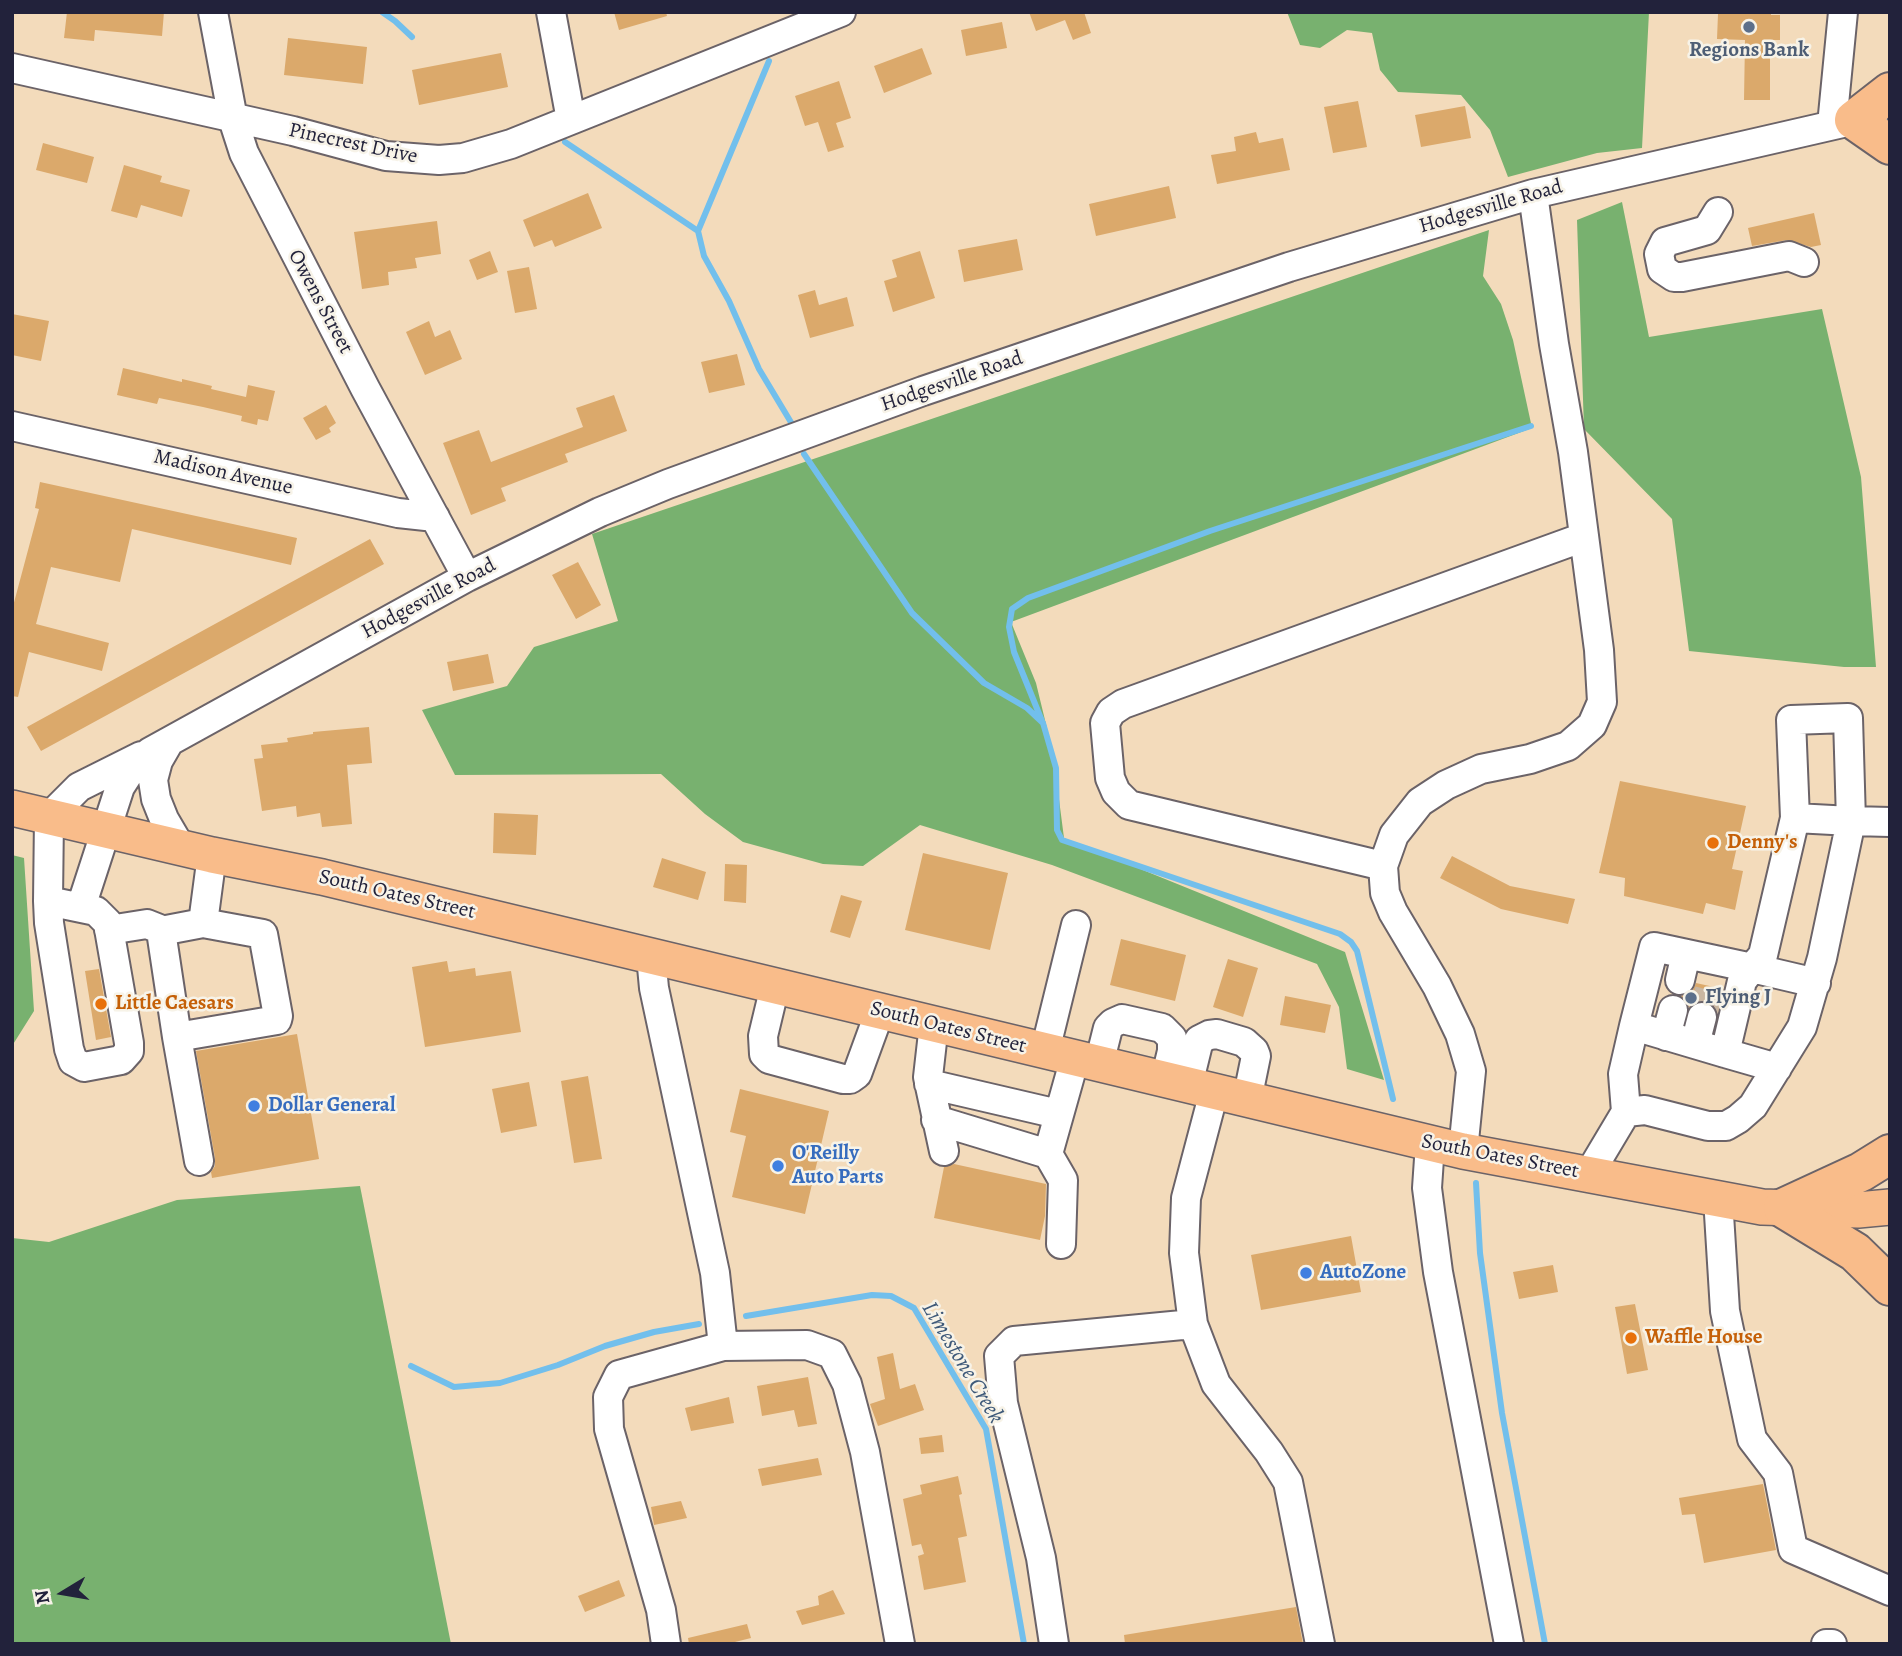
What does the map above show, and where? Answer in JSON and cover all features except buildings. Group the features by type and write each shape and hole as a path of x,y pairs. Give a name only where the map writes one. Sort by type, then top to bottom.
{"highway":[{"path":"1890,92 1859,119 1890,145"},
{"path":"1783,1208 1861,1172 1890,1154"},
{"path":"1783,1208 1856,1252 1890,1286"}],"main road":[{"name":"South Oates Street","path":"12,808 322,877 1446,1148 1762,1207 1858,1210 1890,1208"}],"street":[{"name":"Owens Street","path":"213,12 233,119 244,153 365,388 467,577"},
{"path":"551,12 571,120"},
{"name":"Pinecrest Drive","path":"12,68 293,131 386,156 439,160 463,158 499,148 841,12"},
{"path":"1843,12 1859,119"},
{"name":"Hodgesville Road","path":"81,907 120,787 131,770 159,746 467,577 600,512 668,484 923,391 1250,280 1533,194 1859,119"},
{"path":"1509,1644 1438,1272 1427,1188 1446,1148 1471,1071 1460,1034 1437,986 1393,912 1385,893 1383,866 1394,835 1419,802 1446,785 1482,769 1530,760 1568,746 1592,725 1602,702 1599,650 1584,537 1533,194"},
{"path":"1718,212 1707,230 1665,242 1659,254 1662,269 1674,277 1682,277 1789,256 1804,262"},
{"name":"Madison Avenue","path":"12,426 398,513 435,517"},
{"path":"1383,866 1129,805 1116,792 1110,778 1105,723 1111,712 1136,700 1584,537"},
{"path":"1626,1112 1645,1110 1708,1126 1726,1126 1753,1106 1802,1027 1816,983 1851,821 1847,719 1791,720 1795,818 1763,955 1742,981 1725,1054"},
{"path":"48,901 96,911 103,916 109,930 129,1051 121,1060 84,1067 74,1060 69,1049 49,923 48,901 49,817 79,787 159,746"},
{"path":"159,746 153,780 156,799 164,819 197,851 203,923"},
{"path":"1795,818 1890,822"},
{"path":"109,930 148,924 162,930 203,923 263,934 278,1018 275,1021 177,1037"},
{"path":"1048,1154 1073,1058 1076,925"},
{"path":"162,930 177,1037 199,1161"},
{"path":"1589,1174 1626,1112 1623,1074 1654,947 1683,967 1713,974 1752,968 1816,983"},
{"path":"651,956 654,988 715,1273 723,1346"},
{"path":"775,986 763,1036 764,1054 769,1059 842,1079 850,1079 857,1074 880,1012"},
{"path":"1695,1044 1702,1017"},
{"path":"1073,1058 1113,1023 1122,1019 1162,1027 1172,1038 1172,1051 1203,1089 1186,1198 1184,1253 1193,1324 1216,1384 1269,1452 1288,1482 1320,1644"},
{"path":"1634,1027 1669,1023 1695,1044 1777,1068"},
{"path":"934,1024 929,1084 944,1151"},
{"path":"929,1084 1058,1114"},
{"path":"936,1120 1048,1154 1063,1180 1061,1244"},
{"path":"1718,1198 1725,1311 1749,1426 1752,1439 1778,1473 1793,1549 1890,1591"},
{"path":"1054,1644 1041,1558 1003,1403 999,1356 1014,1341 1193,1324"},
{"path":"666,1644 661,1610 609,1429 608,1396 620,1375 723,1346 807,1345 832,1354 847,1384 865,1452 900,1644"},
{"path":"1826,1644 1832,1644"}],"green space":[{"path":"1287,12 1649,12 1642,148 1597,153 1508,177 1490,130 1461,95 1398,92 1380,70 1372,33 1347,30 1320,48 1300,45"},
{"path":"1622,202 1649,337 1822,309 1861,477 1876,667 1844,667 1689,651 1672,519 1584,429 1577,220"},
{"path":"1489,230 1483,276 1501,304 1513,340 1532,428 1011,622 1036,683 1053,753 1064,838 1345,952 1384,1080 1347,1069 1339,1007 1317,964 1052,865 920,825 863,866 823,864 743,842 705,814 661,774 455,775 422,710 507,686 534,647 618,621 592,534"},
{"path":"12,855 24,858 34,1011 12,1046"},
{"path":"360,1186 451,1644 12,1644 12,1238 49,1242 177,1200"}],"waterway":[{"path":"382,12 412,37"},
{"path":"769,61 698,231 704,256 729,301 759,369 792,424"},
{"path":"565,142 698,231"},
{"path":"1042,721 1014,652 1009,627 1012,609 1028,598 1210,531 1531,426"},
{"path":"804,454 912,613 984,683 1027,708 1043,723 1056,768 1057,830 1062,840 1340,934 1351,942 1357,951 1393,1099"},
{"path":"1476,1183 1480,1253 1502,1413 1545,1644"},
{"name":"Limestone Creek","path":"746,1316 872,1295 891,1296 914,1308 986,1429 1024,1644"},
{"name":"Limestone Creek","path":"411,1366 454,1387 500,1383 558,1365 605,1346 654,1332 699,1324"}],"tunnel":[{"path":"1702,1017 1710,986"}],"place":[{"name":"Regions Bank","path":"1749,27"},
{"name":"Denny's","path":"1713,843"},
{"name":"Flying J","path":"1691,998"},
{"name":"Little Caesars","path":"101,1004"},
{"name":"Dollar General","path":"254,1106"},
{"name":"O'Reilly Auto Parts","path":"778,1166"},
{"name":"AutoZone","path":"1306,1273"},
{"name":"Waffle House","path":"1631,1338"}]}
